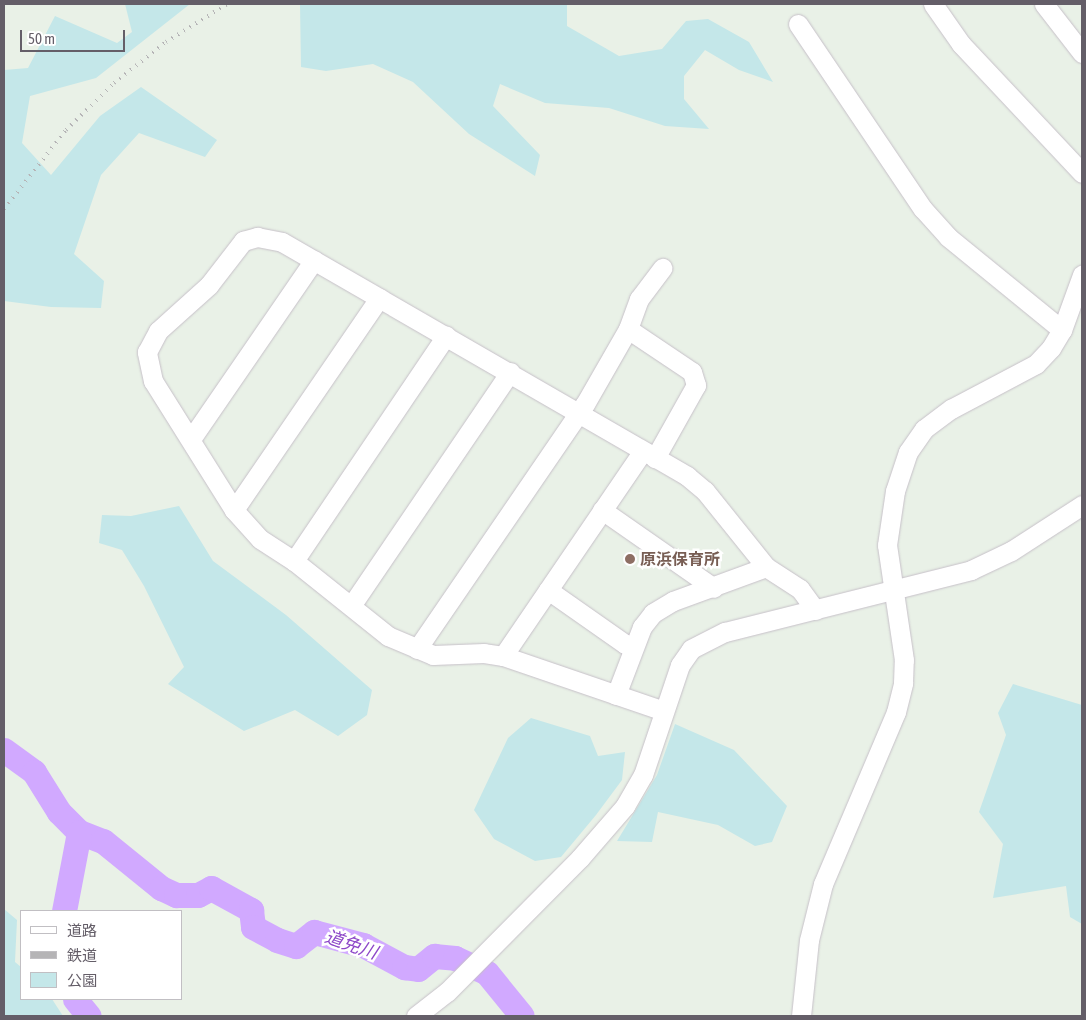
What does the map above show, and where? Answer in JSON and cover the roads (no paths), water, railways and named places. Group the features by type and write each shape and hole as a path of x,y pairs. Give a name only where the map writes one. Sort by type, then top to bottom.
{"street":[{"path":"933,4 961,44 1082,173"},
{"path":"1044,4 1082,53"},
{"path":"798,24 923,209 948,237 1062,330"},
{"path":"664,711 503,656 484,653 433,654 388,636 294,561 260,538 234,510 153,381 147,352 158,331 209,285 243,242 257,237 282,242 578,410 705,491 766,567 800,589 815,610"},
{"path":"191,439 314,260"},
{"path":"417,648 578,410 585,404 628,330 639,299 662,268"},
{"path":"802,1016 809,940 822,884 892,721 903,683 904,660 892,592 887,545 895,491 908,452 924,429 951,409 1036,364 1051,348 1062,330 1082,275"},
{"path":"234,510 379,298"},
{"path":"503,656 602,510 649,454 696,386 692,372 628,330"},
{"path":"294,561 446,336"},
{"path":"351,606 510,372"},
{"path":"416,1016 447,992 580,858 625,806 643,775 680,664 691,649 725,632 892,592 971,570 1010,551 1082,505"},
{"path":"602,510 714,588"},
{"path":"616,695 642,627 652,613 673,601 714,588 766,567"},
{"path":"548,590 625,644 634,646"}],"waterway":[{"name":"道免川","path":"4,750 34,772 59,812 79,832 103,841 161,888 176,895 198,895 211,888 251,910 253,927 277,940 296,946 314,932 363,945 404,967 418,969 434,956 455,958 487,973 522,1016"},
{"path":"64,910 79,832"},
{"path":"76,1000 89,1016"}],"railway":[{"path":"4,209 66,130 114,83 166,42 227,4"}],"place":[{"name":"原浜保育所","path":"630,559"}]}
